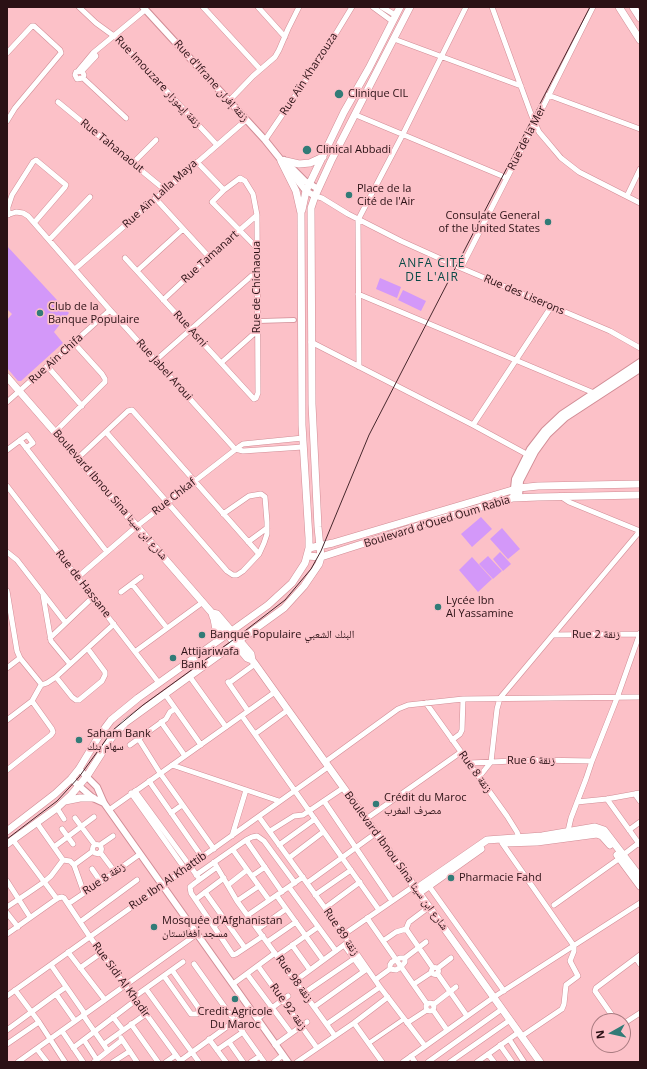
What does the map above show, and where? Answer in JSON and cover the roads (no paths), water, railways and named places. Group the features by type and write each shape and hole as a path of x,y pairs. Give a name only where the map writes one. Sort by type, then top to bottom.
{"main road":[{"path":"301,213 306,191 344,112 369,68 400,7"},
{"path":"10,842 57,808 79,786 116,732 133,717 284,608 304,586 319,564 321,557 313,438 311,214 318,195 356,115 410,7"},
{"path":"619,7 640,40"},
{"path":"633,7 640,18"},
{"path":"282,160 299,164 310,163 323,157"},
{"path":"7,831 55,794 71,779 111,720 218,640 268,605 284,592 297,577 305,563 309,548 303,447 301,213 296,191 282,160"},
{"name":"Boulevard Ibnou Sina شارع ابن سينا","path":"7,377 203,602 213,616 217,614 237,641 251,654 254,662 275,692 540,1062"},
{"name":"Boulevard d'Oued Oum Rabia","path":"309,548 516,489 538,486 640,484"},
{"name":"Boulevard d'Oued Oum Rabia","path":"307,556 321,557 440,519 516,498 640,495"},
{"path":"213,616 218,640"},
{"path":"64,801 80,798 93,798"},
{"path":"416,889 429,886 487,845 542,836 568,834 587,828 608,834 640,886"},
{"path":"416,889 487,840 520,840"},
{"path":"621,856 640,877"}],"street":[{"name":"Rue Imouzare زنقة إيموزار","path":"79,7 100,27 114,35 217,144"},
{"path":"203,7 260,69"},
{"path":"258,7 285,37"},
{"path":"229,100 260,69 275,57 299,7"},
{"name":"Rue Aïn Kharzouza","path":"264,140 314,68 352,7"},
{"path":"373,7 394,18"},
{"path":"382,7 394,18"},
{"path":"359,367 358,220 442,57 466,7"},
{"path":"492,7 520,86 535,123 545,140 571,166 594,181 640,203"},
{"name":"Rue de la Mer","path":"461,268 593,7"},
{"path":"126,118 82,78 84,75 80,71 94,54 144,8"},
{"name":"Rue d'Ifrane زنقة إفران","path":"144,8 229,100 282,160 306,191 318,195"},
{"path":"7,53 32,26 36,27 61,51 15,108 7,121"},
{"path":"394,39 520,86"},
{"path":"548,95 640,129"},
{"name":"Rue Tahanaout","path":"58,102 165,190"},
{"path":"356,115 507,178"},
{"name":"Rue Aïn Lalla Maya","path":"75,269 246,120"},
{"path":"133,163 156,140"},
{"path":"7,215 12,195 34,160 38,160 66,185 34,223"},
{"name":"Rue d'Ifrane زنقة إفران","path":"282,160 310,184 318,195"},
{"path":"197,162 224,190 212,202 257,248"},
{"path":"627,196 640,169"},
{"name":"Rue de Chichaoua","path":"224,190 237,180 242,179 253,194 258,216 258,394 256,398"},
{"name":"Rue des Liserons","path":"318,195 358,220 461,268 610,331 640,348"},
{"path":"49,240 90,197"},
{"path":"155,198 209,257"},
{"name":"Rue Jabel Aroui","path":"7,215 16,212 23,213 34,223 235,449"},
{"name":"Rue Tamanart","path":"163,300 209,257 258,216"},
{"path":"137,271 183,229"},
{"name":"Rue Asni","path":"125,258 252,397 256,398"},
{"path":"155,360 257,272"},
{"path":"358,294 594,392"},
{"path":"473,425 551,307"},
{"name":"Rue Ain Chifa","path":"7,402 48,367 110,310"},
{"path":"258,321 294,320"},
{"path":"221,363 257,331"},
{"path":"311,342 530,456"},
{"path":"55,432 104,385 105,379 74,343"},
{"path":"516,498 516,489 538,437 556,419 640,362"},
{"path":"48,367 82,406"},
{"path":"530,456 548,434 565,418 640,369"},
{"path":"78,458 128,411 132,410 259,554"},
{"path":"106,432 230,574 240,574 259,554 264,543 267,534 266,498 263,495 249,496 223,514"},
{"path":"7,450 23,444 33,443 26,435 23,444"},
{"path":"235,449 243,444 303,438"},
{"path":"23,444 107,552"},
{"path":"235,449 243,451 303,447"},
{"name":"Rue Chkaf","path":"78,577 137,526 235,449"},
{"name":"Rue de Hassane","path":"8,489 160,683"},
{"path":"479,777 490,762 497,709 500,698 640,531 569,502 560,496"},
{"path":"248,542 267,528"},
{"path":"7,552 17,560 65,622"},
{"path":"121,592 141,577"},
{"path":"132,584 167,628"},
{"path":"7,591 15,642 20,658 42,685"},
{"path":"42,593 50,638 54,646 70,664"},
{"path":"50,638 65,622 93,597"},
{"path":"136,651 203,602"},
{"path":"7,720 32,701 39,687 56,677 114,624"},
{"path":"568,834 577,802 640,633"},
{"name":"Rue 2 زنقة","path":"553,635 640,633"},
{"path":"56,677 76,700 79,700 102,681 105,676 104,670 88,649"},
{"path":"7,668 20,658"},
{"path":"248,711 228,683 254,662"},
{"path":"190,677 226,727"},
{"path":"510,686 515,698"},
{"path":"109,810 275,692"},
{"path":"165,694 201,745"},
{"name":"Rue Ibn Al Khattib","path":"11,993 295,791 398,709 408,705 463,699 640,697"},
{"path":"452,740 460,734 462,730 463,699"},
{"path":"7,770 53,732 32,701"},
{"name":"Rue 8 زنقة","path":"426,703 470,763 515,829 520,840"},
{"path":"130,745 166,719 170,712 175,709"},
{"path":"255,734 288,710"},
{"path":"242,716 380,910"},
{"path":"161,722 184,756"},
{"path":"138,738 160,774 214,849"},
{"path":"366,818 461,752"},
{"name":"Rue 6 زنقة","path":"470,763 534,760 592,761"},
{"path":"172,765 279,801"},
{"path":"79,769 97,787 104,803 288,1062"},
{"path":"71,779 93,798 104,803"},
{"path":"149,781 202,857"},
{"path":"270,831 294,816 302,816 309,812 343,788"},
{"path":"232,836 246,790"},
{"path":"133,792 187,868 198,877"},
{"path":"577,802 607,799 638,793 640,801"},
{"path":"554,906 621,856 640,844 607,799"},
{"path":"324,801 392,901"},
{"path":"171,814 182,805"},
{"path":"57,808 64,818"},
{"name":"Rue 89 زنقة","path":"259,816 343,934 346,943 365,970 375,980 424,1046"},
{"path":"54,847 94,817"},
{"path":"75,818 81,827 102,849 100,852 115,872"},
{"path":"279,845 315,820"},
{"path":"629,830 640,822"},
{"path":"37,823 63,860 70,861 74,865 84,893"},
{"path":"62,829 72,844"},
{"path":"289,858 324,832"},
{"path":"307,883 376,832"},
{"path":"74,865 93,851 92,847 113,836"},
{"path":"263,936 233,955 191,893 190,888 198,877 246,840 254,836 260,837 295,883"},
{"path":"246,840 282,892"},
{"name":"Rue Sidi Al Khadir","path":"10,842 44,882 59,898 68,904 90,937 180,1061"},
{"path":"477,1062 509,1039 562,1009 564,1007 566,985 578,976 570,961 574,951 574,946 502,843"},
{"path":"233,850 269,900"},
{"path":"93,851 96,853 100,852"},
{"name":"Rue 8 زنقة","path":"68,904 140,854"},
{"path":"7,907 44,882 51,876 63,860"},
{"name":"Rue 98 زنقة","path":"216,864 238,901 335,1036"},
{"path":"252,876 264,867"},
{"path":"92,869 101,882"},
{"path":"228,885 247,870"},
{"path":"315,895 351,870"},
{"path":"290,877 298,871"},
{"path":"196,899 224,878"},
{"path":"248,915 303,878"},
{"path":"80,922 137,880"},
{"path":"7,881 30,918"},
{"path":"325,908 360,882"},
{"path":"238,901 259,886"},
{"path":"429,886 504,991"},
{"path":"289,887 336,951"},
{"path":"343,934 392,901 416,889"},
{"path":"205,892 245,948"},
{"path":"277,896 323,960"},
{"path":"7,934 59,898"},
{"path":"402,1062 494,997 640,903"},
{"path":"406,929 409,922 429,907"},
{"path":"258,929 286,909"},
{"path":"7,913 18,927"},
{"path":"367,918 447,1030"},
{"path":"214,926 224,919"},
{"path":"267,942 296,922"},
{"path":"233,984 258,966 306,936 318,926"},
{"path":"383,941 396,932 406,929"},
{"path":"406,929 467,1016"},
{"path":"18,1062 197,934"},
{"path":"375,980 390,969 391,964 396,960 405,958 426,942"},
{"path":"296,981 346,943"},
{"path":"292,945 310,970"},
{"path":"68,952 104,1000"},
{"path":"80,968 101,952"},
{"path":"610,1013 595,991 596,988 638,956 640,964"},
{"path":"304,993 356,957"},
{"path":"390,969 396,970 401,967 405,962 405,958"},
{"path":"414,984 451,958"},
{"path":"73,1048 113,1017 146,988 183,962"},
{"path":"194,964 264,1062"},
{"path":"51,965 108,1051"},
{"name":"Rue 92 زنقة","path":"258,966 302,1025 317,1048"},
{"path":"164,976 191,1014 197,1014 199,1011 198,1007 172,970"},
{"path":"314,1007 365,970"},
{"path":"248,974 291,1033"},
{"path":"7,987 11,993 32,1012 65,1062"},
{"path":"7,1030 66,987"},
{"path":"327,1024 380,987"},
{"path":"369,1043 430,1007 456,987"},
{"path":"146,988 199,1062"},
{"path":"56,994 75,1021"},
{"path":"257,1019 288,996"},
{"path":"297,1062 354,1024 388,997"},
{"path":"428,1062 435,1060 502,1009"},
{"path":"180,1061 250,1010"},
{"path":"631,1019 640,1013"},
{"path":"104,1044 146,1014"},
{"path":"113,1017 123,1030"},
{"path":"450,1062 510,1020"},
{"path":"7,1044 39,1022"},
{"path":"275,1045 307,1022"},
{"path":"131,1024 158,1062"},
{"path":"354,1024 382,1062"},
{"path":"62,1032 84,1062"},
{"path":"217,1050 243,1032"},
{"path":"118,1034 137,1062"},
{"path":"209,1039 226,1062"},
{"path":"509,1039 524,1062"},
{"path":"84,1040 95,1061 122,1040"},
{"path":"229,1042 243,1062"},
{"path":"500,1046 512,1062"},
{"path":"37,1049 47,1062"},
{"path":"113,1062 130,1051"},
{"path":"488,1054 494,1062"},
{"path":"166,1062 176,1055"},
{"path":"274,1062 283,1055"},
{"path":"251,1062 260,1056"},
{"path":"411,1056 416,1062"}],"tram line":[{"path":"7,839 57,801 79,777 113,730 143,705 237,637 285,600 311,569 321,551 369,435 590,7"}],"place":[{"name":"Clinique CIL","path":"339,94"},
{"name":"Clinical Abbadi","path":"307,150"},
{"name":"Place de la Cité de l'Air","path":"349,195"},
{"name":"Consulate General of the United States","path":"548,222"},
{"name":"Club de la Banque Populaire","path":"40,313"},
{"name":"Lycée Ibn Al Yassamine","path":"438,607"},
{"name":"Banque Populaire البنك الشعبي","path":"202,635"},
{"name":"Attijariwafa Bank","path":"173,658"},
{"name":"Saham Bank سهام بنك","path":"79,740"},
{"name":"Crédit du Maroc مصرف المغرب","path":"376,804"},
{"name":"Pharmacie Fahd","path":"451,878"},
{"name":"Mosquée d'Afghanistan مسجد أفغانستان","path":"154,927"},
{"name":"Credit Agricole Du Maroc","path":"235,999"}],"district":[{"name":"ANFA CITÉ DE L'AIR","path":"432,271"}]}
